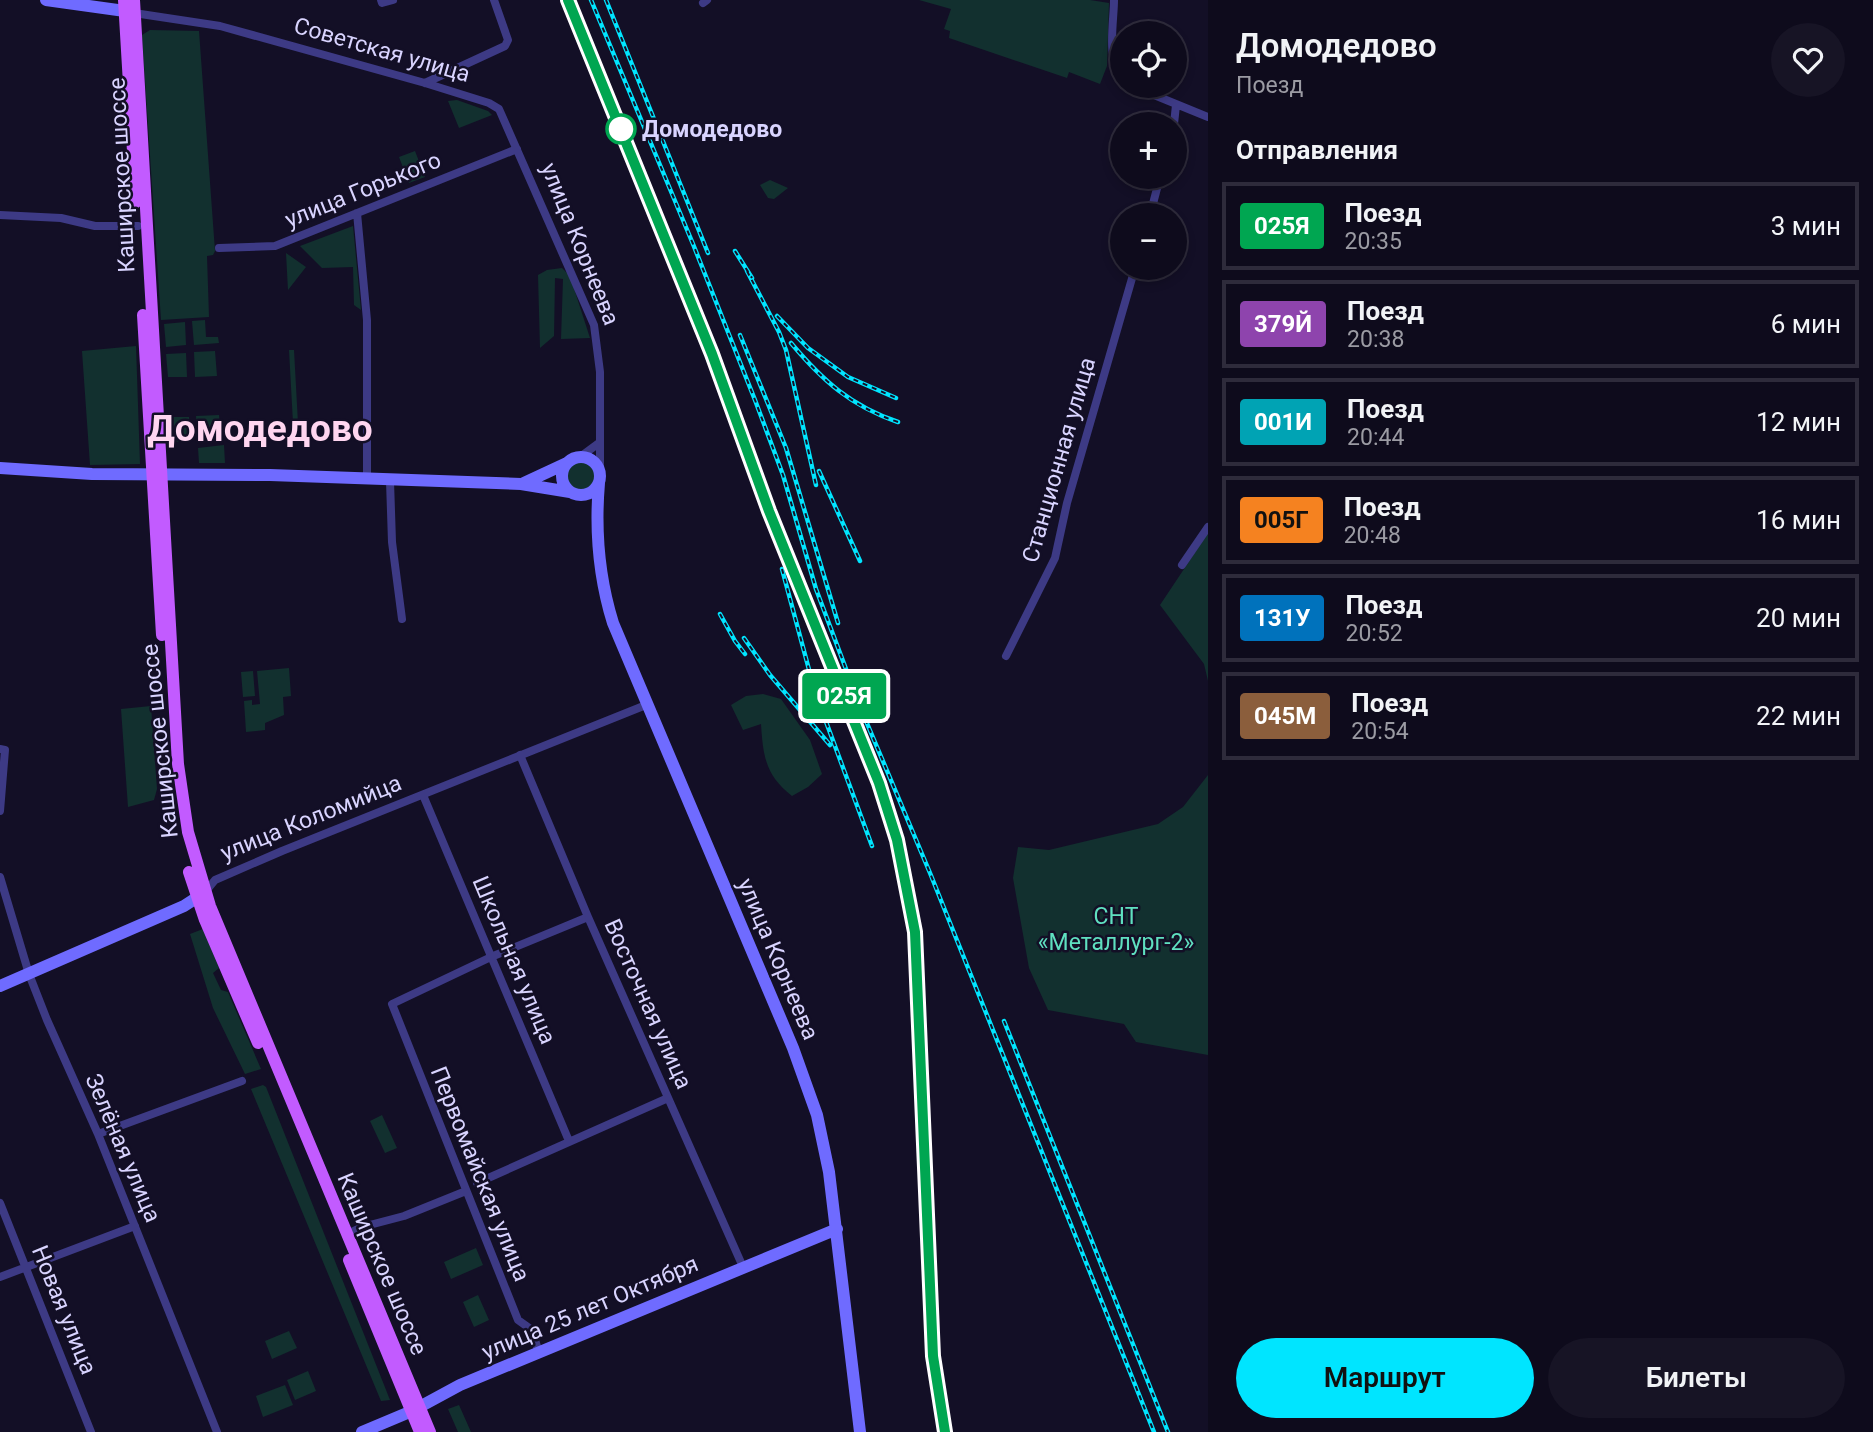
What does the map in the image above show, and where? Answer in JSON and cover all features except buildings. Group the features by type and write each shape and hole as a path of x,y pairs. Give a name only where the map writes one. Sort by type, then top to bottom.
{"main road":[{"name":"Каширское шоссе","path":"129,6 138,226 180,782 201,896 416,1409 430,1432"},
{"name":"Каширское шоссе","path":"129,6 156,475"},
{"name":"Каширское шоссе","path":"201,896 347,1234 416,1409 421,1432"}],"street":[{"name":"Советская улица","path":"46,0 129,6 220,26 425,83 489,103 499,109"},
{"path":"381,0 382,3 393,0"},
{"path":"425,83 505,46 508,40 494,0"},
{"path":"1114,0 1114,21"},
{"path":"1160,98 1208,117"},
{"path":"1175,112 1176,105"},
{"name":"улица Корнеева","path":"499,109 596,331 600,372 596,519 608,605 646,705 805,1077 817,1115 837,1229 860,1432"},
{"name":"улица Горького","path":"219,248 275,246 517,149"},
{"path":"357,213 367,320 367,480"},
{"path":"0,215 61,218 95,226 138,226"},
{"name":"Станционная улица","path":"1006,656 1055,558 1132,280"},
{"path":"521,484 580,457 599,443"},
{"path":"0,468 156,475 270,475 521,484 573,494 588,494 599,477 592,460 580,457"},
{"path":"567,463 562,479 596,519"},
{"path":"390,481 392,542 402,619"},
{"path":"1182,565 1208,527"},
{"name":"улица Коломийца","path":"0,986 201,896 215,880 646,705"},
{"path":"0,749 5,750 0,811"},
{"name":"Восточная улица","path":"520,755 588,917 743,1267"},
{"name":"Школьная улица","path":"423,794 569,1141"},
{"name":"Зелёная улица","path":"0,877 29,974 98,1134 217,1432"},
{"path":"491,957 588,917"},
{"name":"Первомайская улица","path":"491,957 392,1004 518,1320 532,1330 539,1353"},
{"path":"98,1134 243,1081"},
{"path":"477,1183 668,1098"},
{"path":"347,1234 362,1227 404,1216 466,1191"},
{"name":"Новая улица","path":"0,1203 91,1432"},
{"path":"0,1277 135,1226"},
{"name":"улица 25 лет Октября","path":"362,1432 416,1409 460,1385 837,1229"}],"green space":[{"path":"919,0 1090,0 1109,3 1107,66 1100,84 1069,72 1067,78 949,38 950,31 944,29 951,9"},
{"path":"150,30 199,31 215,251 213,255 207,256 209,317 161,320 142,35"},
{"path":"457,100 488,111 492,115 459,128 448,101"},
{"path":"415,151 425,177 409,183 399,157"},
{"path":"770,180 788,188 774,199 768,198 760,185"},
{"path":"353,226 361,310 354,305 353,267 322,268 300,246"},
{"path":"286,253 306,267 288,290"},
{"path":"562,268 570,276 590,338 561,339 563,279 555,278 554,336 540,348 538,275 547,270"},
{"path":"205,320 206,337 218,337 219,343 194,345 192,321"},
{"path":"185,322 186,345 166,347 164,324"},
{"path":"136,346 140,464 90,465 82,351"},
{"path":"289,350 294,350 298,423 293,423"},
{"path":"215,351 217,376 195,377 194,352"},
{"path":"186,353 187,377 168,377 166,354"},
{"path":"219,415 221,439 198,441 196,416"},
{"path":"172,417 189,417 190,441 172,442"},
{"path":"224,445 225,463 199,463 198,448"},
{"path":"581,460 592,465 597,476 592,487 581,492 570,487 565,476 570,465"},
{"path":"1208,533 1208,681 1204,664 1160,605"},
{"path":"289,668 291,696 283,697 284,715 265,723 265,730 246,732 244,701 252,700 252,705 260,704 257,671"},
{"path":"253,671 255,696 243,697 241,672"},
{"path":"763,694 781,699 810,740 822,774 808,787 792,796 776,780 767,764 761,724 743,730 731,705 746,696"},
{"path":"151,706 157,789 154,800 128,807 121,709"},
{"name":"СНТ «Металлург-2»","path":"1208,775 1208,1055 1136,1042 1124,1024 1048,1010 1029,968 1013,878 1018,847 1049,850 1158,824 1183,807"},
{"path":"203,929 219,968 213,973 221,990 228,992 261,1069 245,1074 213,1008 190,934"},
{"path":"263,1085 390,1400 381,1401 251,1089"},
{"path":"382,1115 397,1148 385,1153 370,1121"},
{"path":"476,1248 483,1265 451,1279 444,1262"},
{"path":"478,1295 489,1320 474,1327 463,1302"},
{"path":"289,1331 297,1348 272,1359 265,1341"},
{"path":"308,1371 316,1391 295,1400 287,1380"},
{"path":"285,1385 293,1405 263,1417 256,1396"},
{"path":"459,1405 471,1432 458,1432 448,1409"}],"railway":[{"path":"568,0 712,354 769,511 879,783 903,866 915,932 933,1356 945,1432"},
{"path":"591,0 755,400 783,475 816,589 861,709 930,873 1154,1432"},
{"path":"606,0 708,253"},
{"path":"735,251 752,278"},
{"path":"747,271 786,350 816,485"},
{"path":"777,316 808,348 848,377 896,398"},
{"path":"740,335 786,448 838,623"},
{"path":"791,343 839,391 881,416 898,422"},
{"path":"819,471 860,561"},
{"path":"782,569 815,692 872,846"},
{"path":"720,614 745,654"},
{"path":"744,638 770,675 830,745"},
{"path":"1004,1021 1168,1432"}],"train":[{"name":"025Я","path":"568,0 712,354 769,511 879,783 897,840 915,932 933,1356 945,1432"}],"place":[{"name":"Домодедово","path":"621,129"}],"district":[{"name":"Домодедово","path":"260,428"}]}
